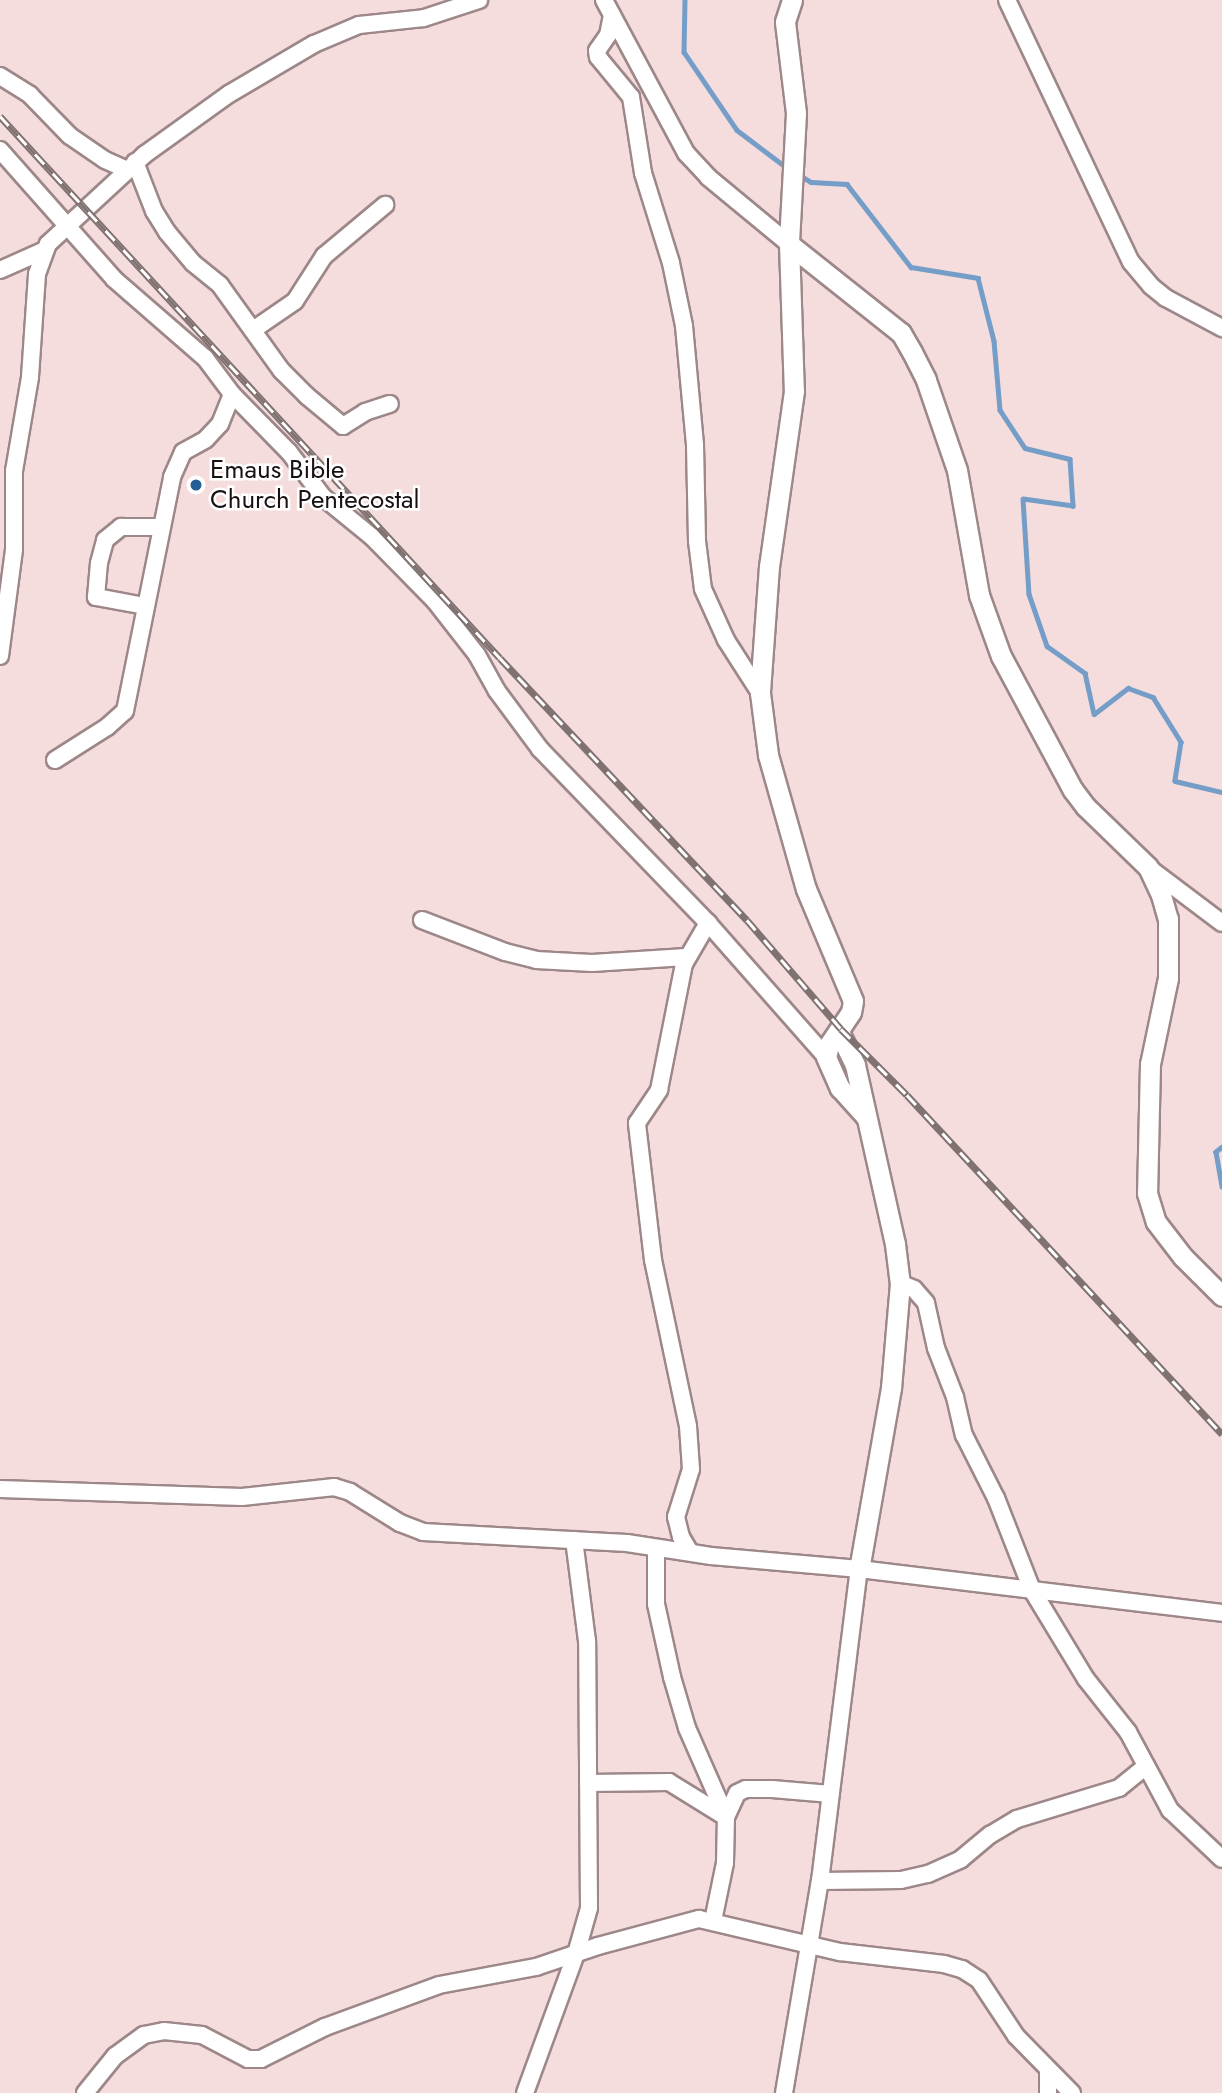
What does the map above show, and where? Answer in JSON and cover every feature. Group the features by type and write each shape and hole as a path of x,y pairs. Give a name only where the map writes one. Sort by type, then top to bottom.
{"street":[{"path":"0,656 14,549 14,471 30,377 37,274 45,250 67,225 131,166 229,94 330,37 373,22 441,14 479,0"},
{"path":"604,0 686,153 708,177 789,235 901,334 926,380 957,470 979,594 1001,656 1073,790 1086,807 1148,867 1222,923"},
{"path":"792,0 785,32 796,113 789,235 794,391 769,566 760,693 768,755 806,889 852,996 851,1012 829,1045 826,1057"},
{"path":"1007,0 1131,262 1166,298 1222,328"},
{"path":"612,15 608,35 597,51 598,57 631,97 643,173 671,264 684,326 695,445 697,541 703,589 726,640 760,693"},
{"path":"0,76 30,94 70,136 104,160 131,166"},
{"path":"0,150 114,279 205,358 232,394 289,452 323,497 373,537 435,601 477,654 529,736 708,923 826,1057 841,1088 865,1116"},
{"path":"131,166 156,216 193,263 220,285 281,370 340,425 390,404"},
{"path":"253,330 295,301 324,256 385,205"},
{"path":"0,270 45,250"},
{"path":"55,760 107,727 125,711 160,527 176,464 183,452 206,439 220,424 232,394"},
{"path":"145,606 96,597 99,563 105,540 121,527 160,527"},
{"path":"1148,867 1161,895 1169,938 1167,989 1150,1063 1147,1176 1149,1206 1156,1222 1183,1257 1222,1296"},
{"path":"422,920 505,952 536,960 592,963 686,957"},
{"path":"690,1552 681,1537 677,1517 691,1468 688,1426 653,1260 637,1123 659,1090 686,957 708,923"},
{"path":"784,2093 820,1881 859,1569 891,1388 900,1283 895,1244 855,1065 839,1032"},
{"path":"900,1283 919,1292 926,1303 936,1348 955,1397 964,1435 975,1463 996,1498 1032,1590 1086,1679 1128,1732 1170,1810 1222,1859"},
{"path":"0,1489 242,1497 334,1487 350,1492 400,1523 424,1532 575,1540 656,1548 859,1569 1222,1613"},
{"path":"525,2093 576,1954 589,1908 587,1629 575,1540"},
{"path":"656,1548 656,1604 672,1677 687,1728 726,1817"},
{"path":"820,1881 878,1881 929,1874 961,1858 990,1835 1017,1819 1119,1788 1146,1766"},
{"path":"589,1783 669,1782 726,1817"},
{"path":"713,1921 724,1863 726,1817 737,1793 747,1789 831,1794"},
{"path":"85,2093 115,2056 144,2035 173,2031 202,2035 248,2059 261,2059 325,2027 412,1994 468,1978 536,1967 686,1920 713,1921 840,1952 951,1966 973,1975 985,1987 1016,2036 1072,2093"},
{"path":"1048,2071 1048,2093"}],"waterway":[{"path":"685,0 684,52 737,130 787,168"},
{"path":"798,174 811,182 847,184 911,267 978,278 994,341 1000,410 1025,448 1070,459 1073,506 1023,499 1029,594 1047,646 1085,673 1094,714 1128,688 1153,697 1181,742 1175,781 1222,792"},
{"path":"1222,1147 1216,1152 1222,1186"}],"railway":[{"path":"0,116 500,658 747,920 841,1029 907,1095 1222,1434"}],"place":[{"name":"Emaus Bible Church Pentecostal","path":"196,485"}]}
